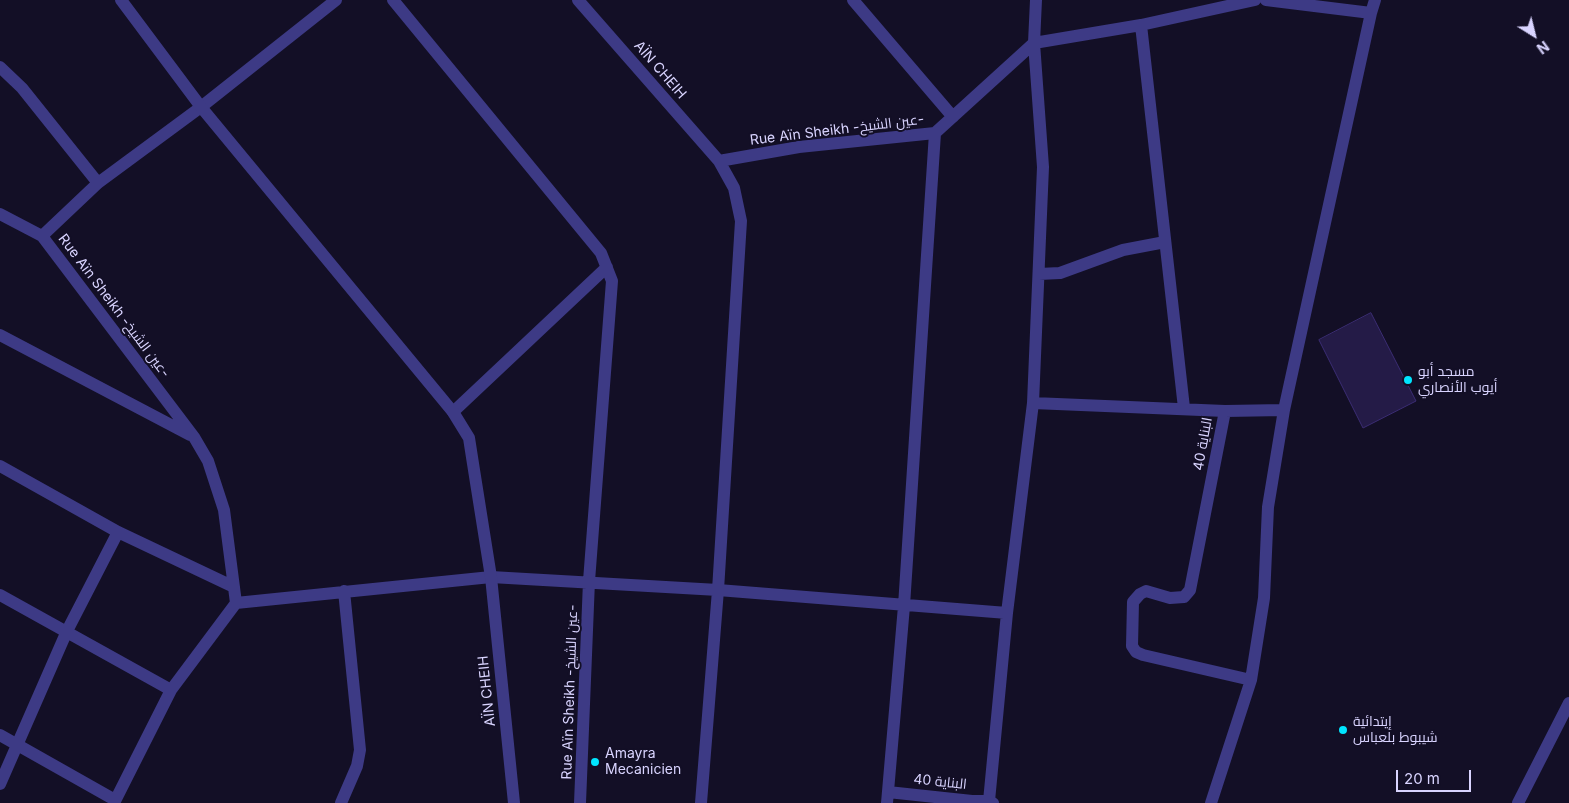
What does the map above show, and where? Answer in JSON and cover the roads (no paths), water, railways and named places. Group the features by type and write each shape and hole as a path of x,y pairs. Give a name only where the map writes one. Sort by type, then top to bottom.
{"street":[{"name":"AÏN CHEIH","path":"121,0 201,107 453,412 469,438 490,577 514,803"},
{"name":"Rue Aïn Sheikh -عين الشيخ-","path":"236,603 224,510 208,462 194,437 42,236 98,183 201,107 336,0"},
{"path":"393,0 601,254 607,267 453,412"},
{"name":"AÏN CHEIH","path":"578,0 719,161 734,188 740,221 718,590 701,803"},
{"name":"Rue Aïn Sheikh -عين الشيخ-","path":"853,0 953,117"},
{"path":"1033,403 1043,167 1034,43 1036,0"},
{"path":"1034,43 1141,25 1255,0"},
{"path":"1266,0 1371,13"},
{"path":"1211,803 1250,680 1264,598 1268,507 1284,410 1375,0"},
{"path":"1141,25 1184,408"},
{"name":"Rue Aïn Sheikh -عين الشيخ-","path":"719,161 799,147 935,133 1034,43"},
{"path":"0,68 22,88 98,183"},
{"path":"888,797 904,606 935,133"},
{"path":"0,214 42,236"},
{"path":"1039,274 1060,273 1123,250 1165,242"},
{"name":"Rue Aïn Sheikh -عين الشيخ-","path":"580,803 589,581 612,281 607,267"},
{"path":"0,335 194,437"},
{"name":"البناية 40","path":"888,797 991,802 1007,613 1033,403 1225,411 1190,590 1184,597 1170,598 1146,591 1140,594 1133,602 1132,646 1136,652 1143,655 1250,680"},
{"path":"1225,411 1284,410"},
{"path":"0,466 118,532 234,587"},
{"path":"0,784 67,632 118,532"},
{"path":"0,735 114,801 171,690 236,603 490,577 589,581 1007,613"},
{"path":"341,803 357,766 360,750 344,591"},
{"path":"0,595 171,690"},
{"path":"1518,803 1569,703"}],"place":[{"name":"مسجد أبو أيوب الأنصاري","path":"1408,380"},
{"name":"إيتدائية شيبوط بلعباس","path":"1343,730"},
{"name":"Amayra Mecanicien","path":"595,762"}]}
